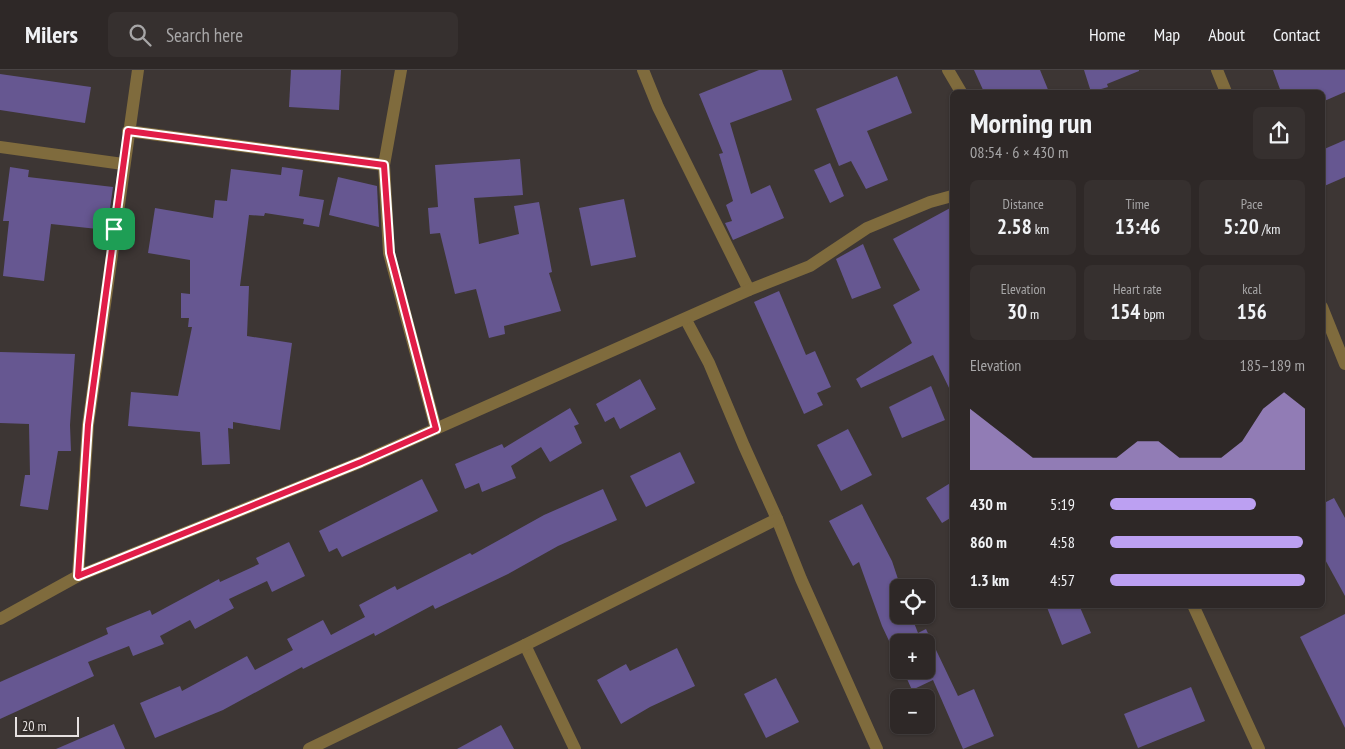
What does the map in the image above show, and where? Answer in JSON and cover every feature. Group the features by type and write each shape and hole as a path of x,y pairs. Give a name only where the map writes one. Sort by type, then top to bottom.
{"street":[{"path":"78,576 88,425 123,164 138,70"},
{"path":"401,70 384,165 390,253 436,429"},
{"path":"643,70 658,107 749,290"},
{"path":"948,70 960,90"},
{"path":"1217,70 1225,90"},
{"path":"128,131 384,165"},
{"path":"0,148 123,164"},
{"path":"0,619 78,576 361,462 686,320 749,290 810,266 867,228 930,202 950,197"},
{"path":"1325,314 1345,364"},
{"path":"686,320 709,363 801,579 877,749"},
{"path":"310,749 525,645 777,519"},
{"path":"1194,608 1259,749"},
{"path":"525,645 575,749"}],"building":[{"path":"291,70 341,70 339,110 289,107"},
{"path":"759,70 782,70 792,100 730,123 751,194 770,185 784,218 733,240 725,223 732,221 726,205 733,201 719,154 723,153 699,94"},
{"path":"974,70 1040,70 1048,90 983,90"},
{"path":"1084,70 1139,70 1107,84 1108,87 1090,90"},
{"path":"1273,70 1345,70 1345,92 1325,101 1325,90 1280,90"},
{"path":"0,74 91,87 85,123 0,110"},
{"path":"897,76 912,113 867,131 888,180 866,189 851,161 839,166 816,109"},
{"path":"1345,140 1345,177 1325,186 1325,149"},
{"path":"520,159 523,195 474,198 479,244 519,234 514,206 539,202 552,272 549,273 561,311 504,326 505,334 489,338 476,289 455,294 440,233 430,234 428,208 438,207 435,165"},
{"path":"830,163 844,196 830,203 814,170"},
{"path":"10,167 29,170 28,177 113,187 107,230 51,224 44,281 3,276 9,221 3,221"},
{"path":"282,167 303,170 299,196 324,200 319,227 303,224 304,219 265,213 264,216 249,215 240,286 249,286 247,336 292,343 280,430 233,422 233,429 228,428 230,464 202,465 200,432 128,426 131,392 178,396 192,327 188,327 189,318 181,318 181,293 190,294 190,260 148,253 155,208 213,218 215,200 227,201 231,169 281,175"},
{"path":"338,177 377,186 379,227 329,215"},
{"path":"624,199 636,257 591,266 579,208"},
{"path":"950,208 950,390 933,355 861,388 856,379 912,343 893,305 920,290 893,239"},
{"path":"863,244 881,288 852,299 836,259"},
{"path":"779,291 806,355 815,351 831,387 817,393 823,405 804,414 754,302"},
{"path":"0,352 75,354 70,425 71,451 58,451 48,510 20,506 25,475 30,475 29,424 0,423"},
{"path":"640,379 656,409 620,429 614,417 605,422 596,404"},
{"path":"931,386 945,420 902,438 889,407"},
{"path":"570,408 579,424 574,426 582,443 550,462 541,447 511,466 516,478 482,492 479,483 465,489 455,464 502,444 504,448"},
{"path":"848,429 872,475 841,491 817,445"},
{"path":"680,452 695,483 646,507 630,476"},
{"path":"422,479 438,511 342,557 337,548 329,552 319,531"},
{"path":"950,483 950,518 942,523 926,498"},
{"path":"603,489 617,520 558,546 508,574 435,609 433,605 375,636 374,633 303,669 302,667 223,710 155,738 140,703 180,686 182,691 247,656 255,670 293,650 287,639 323,620 331,635 365,617 359,605 395,586 397,590 470,553 472,555 544,515"},
{"path":"1334,498 1345,518 1345,596 1325,559 1325,502"},
{"path":"862,504 892,561 898,579 890,579 890,624 914,624 918,633 926,629 928,634 890,634 890,643 859,562 853,566 829,521"},
{"path":"289,542 305,576 272,592 267,581 229,599 234,608 195,629 190,620 160,636 164,644 133,656 129,646 88,662 94,676 0,719 0,682 108,634 106,628 150,610 152,615 219,579 220,582 259,564 256,558"},
{"path":"1047,608 1080,608 1091,633 1062,645"},
{"path":"1345,614 1345,728 1300,637"},
{"path":"677,648 695,686 650,707 621,724 597,680 626,664 630,671"},
{"path":"935,648 958,696 974,689 994,736 963,749 933,680 912,689 907,679 935,679"},
{"path":"776,678 799,722 766,738 744,694"},
{"path":"1191,687 1205,721 1138,748 1124,714"},
{"path":"114,724 125,749 56,749"},
{"path":"501,725 514,749 457,749"}],"route":[{"path":"128,131 384,165 390,253 436,429 361,462 78,576 81,508 88,425 114,229 128,131"}]}
